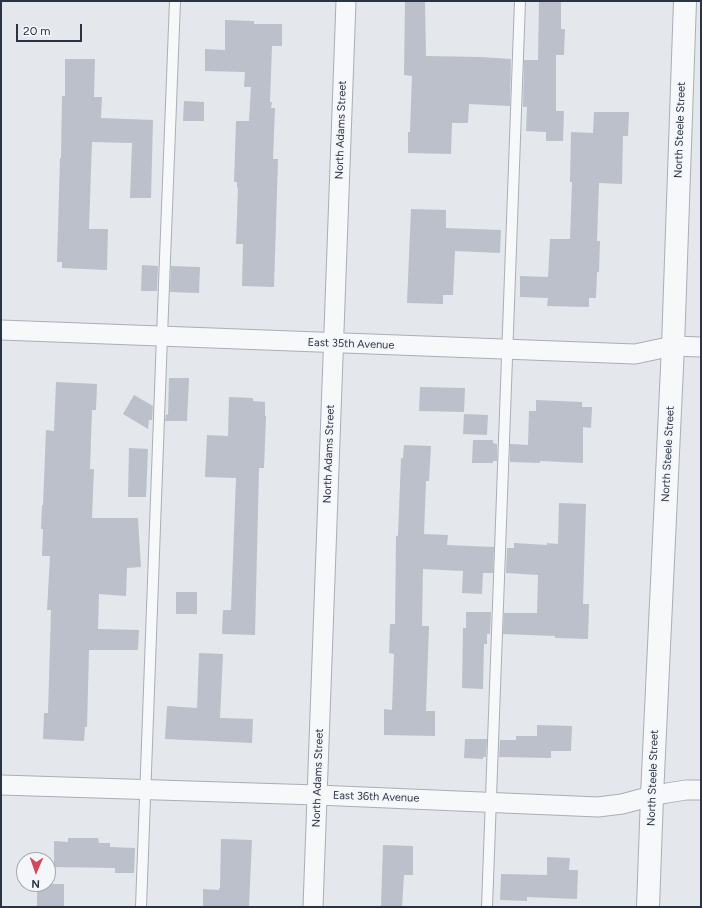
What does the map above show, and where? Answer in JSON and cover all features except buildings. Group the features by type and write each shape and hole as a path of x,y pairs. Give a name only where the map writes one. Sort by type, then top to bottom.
{"street":[{"name":"North Adams Street","path":"313,907 346,1"},
{"name":"North Steele Street","path":"648,907 673,346 685,1"},
{"name":"East 35th Avenue","path":"1,330 635,354 673,346 701,347"},
{"name":"East 36th Avenue","path":"1,785 317,795 598,807 622,804 652,796 686,790 701,790"}],"lane":[{"path":"141,907 175,1"},
{"path":"487,907 520,1"}]}
